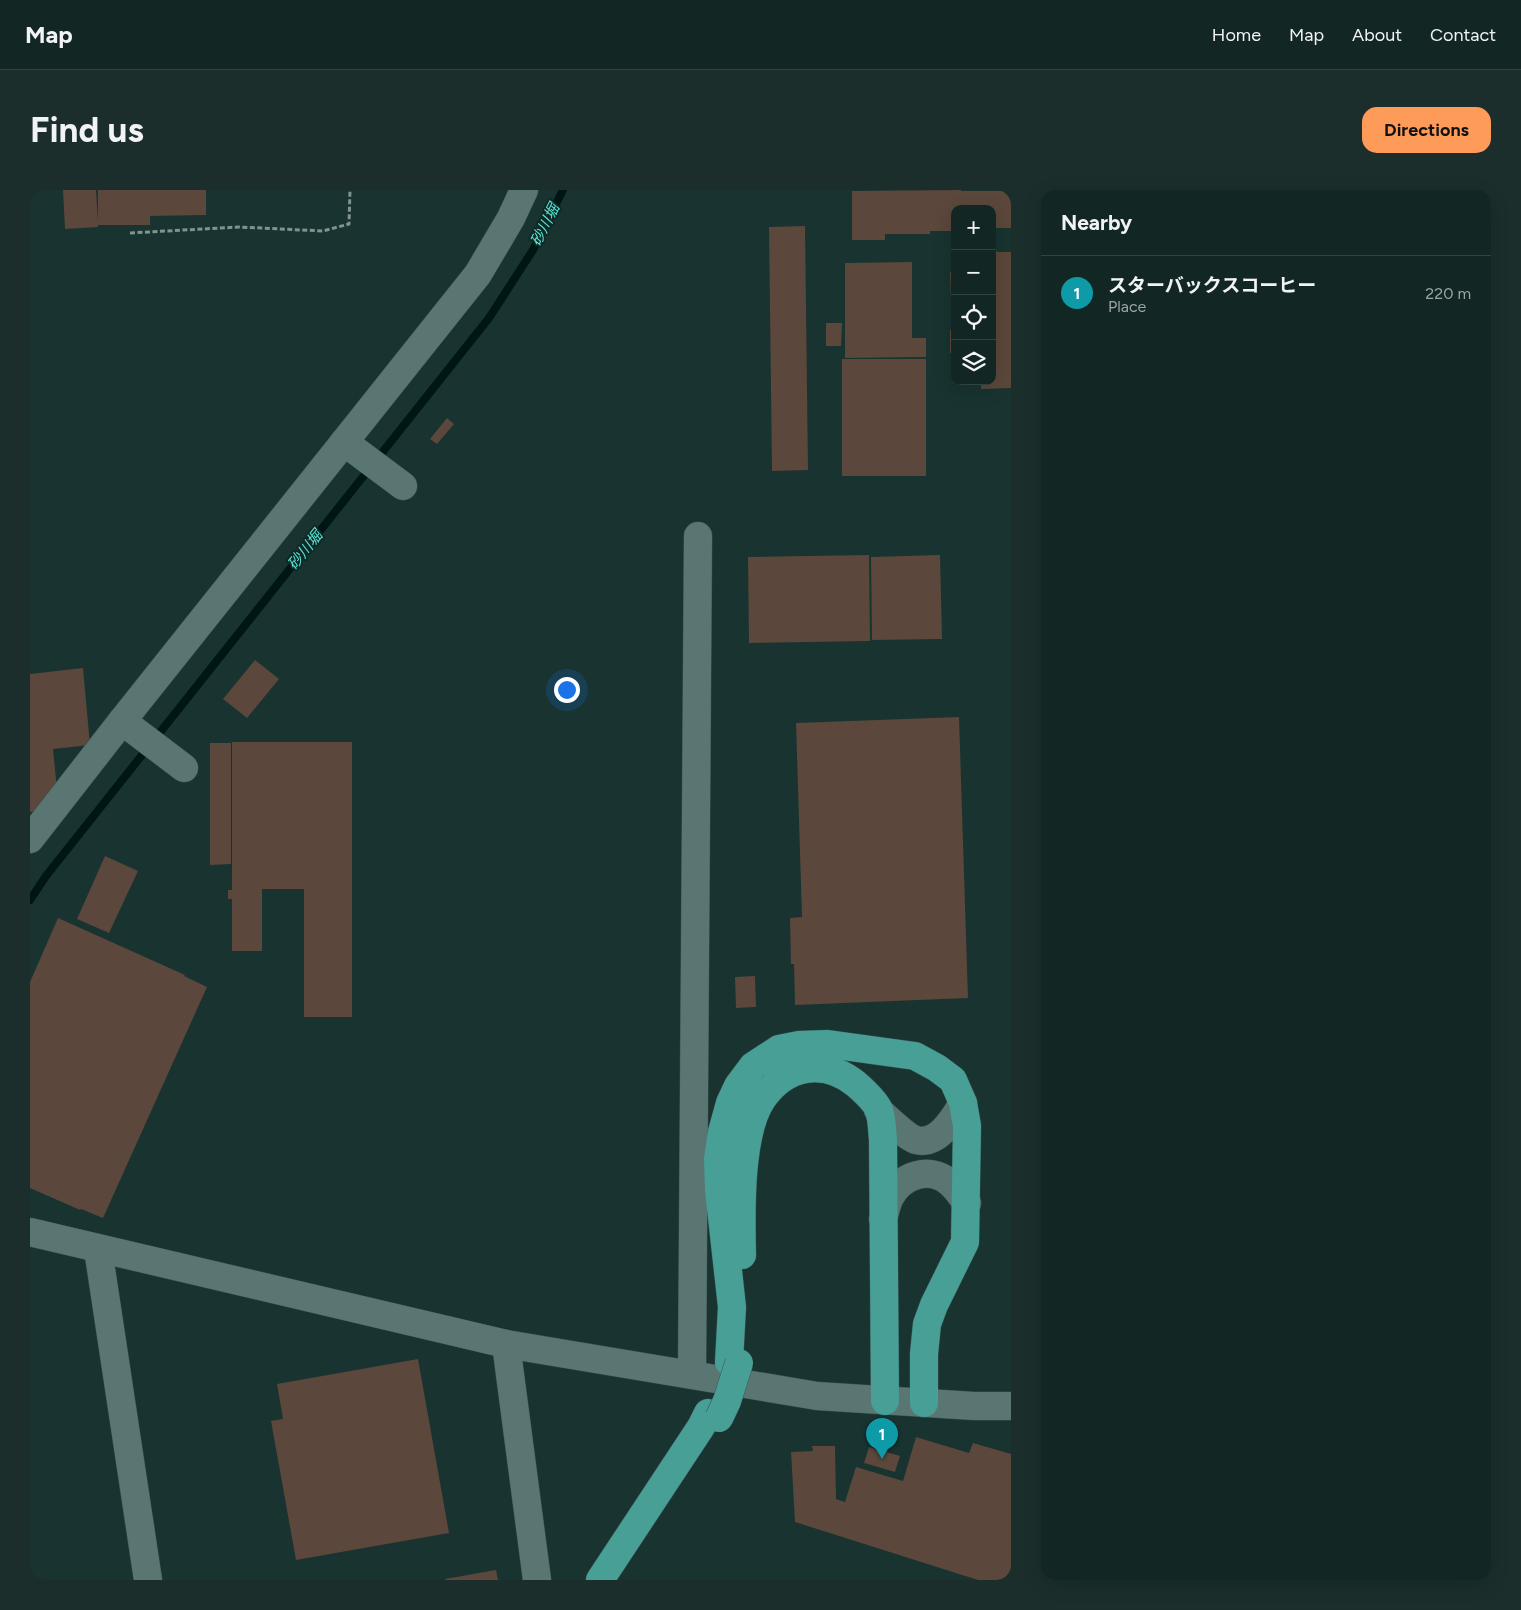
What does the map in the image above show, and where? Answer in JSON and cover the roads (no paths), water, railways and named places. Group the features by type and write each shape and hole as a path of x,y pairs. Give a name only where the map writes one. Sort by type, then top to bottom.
{"highway":[{"path":"734,1362 732,1307 719,1190 718,1159 722,1132 730,1103 738,1086 753,1066 779,1049 799,1045 828,1044 915,1056 937,1068 953,1080 963,1103 967,1126 965,1242 934,1305 927,1324 924,1354 924,1403"},
{"path":"600,1580 701,1427 727,1400 744,1308 742,1226 745,1147 752,1119 763,1098 779,1081 798,1071 816,1067 832,1070 848,1078 864,1091 878,1110 883,1140 884,1401"},
{"path":"612,1580 697,1456 713,1416"}],"street":[{"path":"30,839 126,724 348,445 478,274 511,218 524,190"},
{"path":"348,445 398,482"},
{"path":"692,1374 698,536"},
{"path":"126,724 179,764"},
{"path":"878,1110 916,1140 926,1139 942,1132 952,1121 963,1103"},
{"path":"883,1219 890,1197 900,1182 924,1173 935,1174 949,1182 967,1202"},
{"path":"30,1232 506,1344 818,1396 974,1406 1011,1406"},
{"path":"98,1249 148,1580"},
{"path":"506,1344 537,1580"}],"waterway":[{"name":"砂川堀","path":"30,900 46,876 489,318 533,250 563,190"}],"place":[{"name":"スターバックスコーヒー","path":"882,1459"}]}
